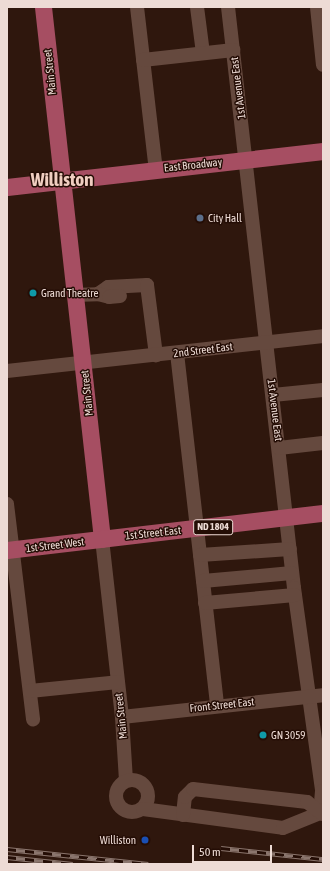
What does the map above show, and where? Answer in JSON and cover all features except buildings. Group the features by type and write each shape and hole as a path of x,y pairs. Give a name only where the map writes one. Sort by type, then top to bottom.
{"main road":[{"name":"Main Street","path":"43,7 74,295 84,363 102,539"},
{"name":"East Broadway","path":"7,187 323,151"},
{"name":"1st Street East","path":"102,539 323,514"},
{"name":"1st Street West","path":"9,550 102,539"}],"street":[{"path":"137,7 156,170"},
{"path":"197,7 203,53"},
{"name":"1st Avenue East","path":"228,7 292,573 322,791 322,813"},
{"path":"316,7 323,65"},
{"path":"143,60 233,50"},
{"path":"98,294 108,287 147,285 156,355"},
{"path":"74,295 98,294 109,297 135,295 139,286"},
{"name":"2nd Street East","path":"7,371 323,336"},
{"path":"177,353 217,706"},
{"path":"273,395 323,390"},
{"path":"279,448 323,443"},
{"path":"7,504 9,550 33,719"},
{"name":"Main Street","path":"102,539 122,717 126,780"},
{"path":"200,555 290,549"},
{"path":"203,581 292,573"},
{"path":"205,604 295,595"},
{"path":"30,691 118,682"},
{"name":"Front Street East","path":"122,717 323,695"},
{"path":"143,809 148,801 149,792 144,784 135,779 126,780 118,786 115,795 118,804 125,811 134,813 143,809 283,828 322,813"},
{"path":"183,815 185,798 193,789 307,802 322,813"}],"railway":[{"path":"221,848 323,859"},
{"path":"7,849 148,864"},
{"path":"7,857 73,864"}],"place":[{"name":"City Hall","path":"200,218"},
{"name":"Grand Theatre","path":"33,293"},
{"name":"GN 3059","path":"263,735"},
{"name":"Williston","path":"145,840"}],"district":[{"name":"Williston","path":"62,180"}]}
